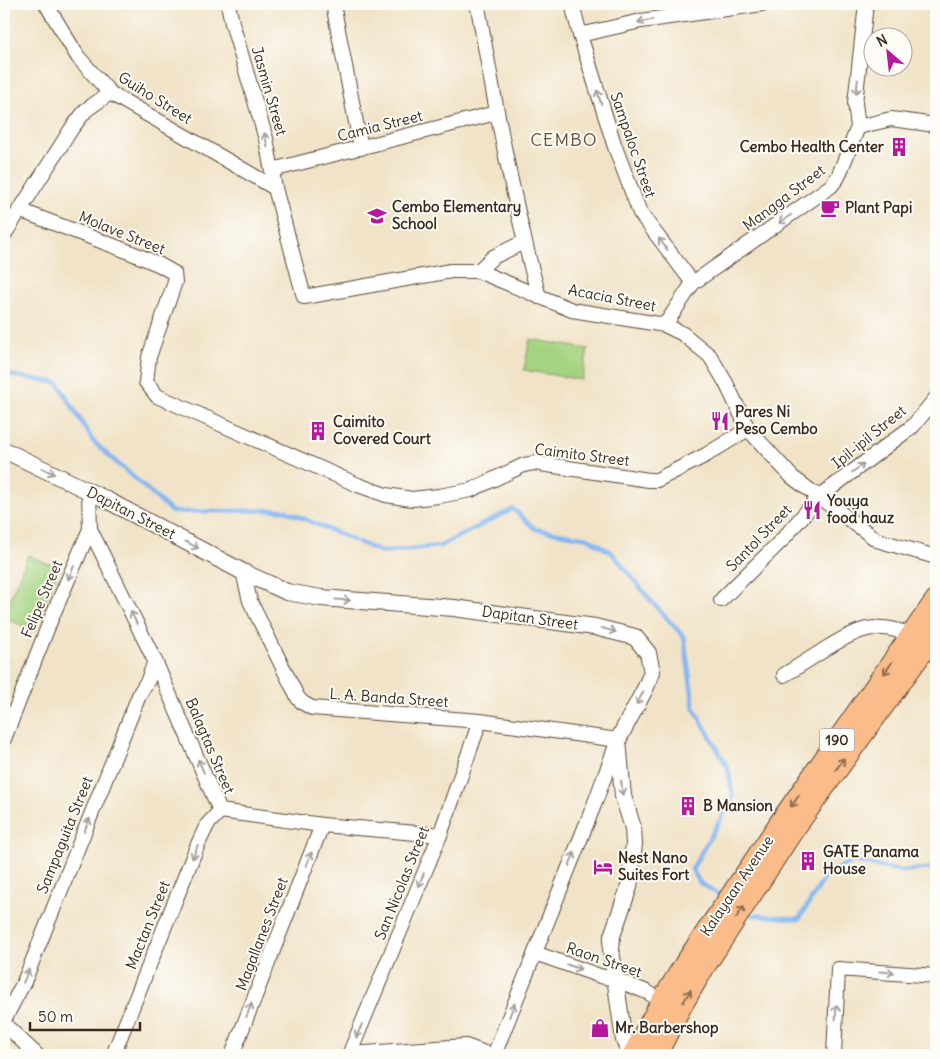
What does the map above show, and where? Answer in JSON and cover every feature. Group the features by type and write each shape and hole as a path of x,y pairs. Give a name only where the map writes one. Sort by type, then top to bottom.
{"main road":[{"name":"Kalayaan Avenue","path":"632,1055 662,1001 720,926 747,887 910,635 936,600"},
{"name":"Kalayaan Avenue","path":"747,887 793,830 936,633"},
{"name":"Kalayaan Avenue","path":"656,1055 720,926"}],"street":[{"name":"Guiho Street","path":"46,4 78,57 110,93 276,188"},
{"name":"Jasmin Street","path":"228,4 266,139 276,188"},
{"path":"333,4 361,148"},
{"path":"475,4 478,7 496,113 524,242 539,297"},
{"name":"Sampaloc Street","path":"572,4 580,36 615,147 640,213 693,283"},
{"path":"580,36 642,21 762,4"},
{"name":"Mangga Street","path":"664,325 693,283 831,186 838,177 858,127 855,103 866,4"},
{"path":"4,235 72,128 86,110 110,93"},
{"name":"Camia Street","path":"272,170 496,113"},
{"path":"858,127 891,119 936,126"},
{"name":"Acacia Street","path":"276,188 304,297 451,271 478,271 572,310 664,325 683,334 710,356 726,383 748,429 792,477 877,540 936,557"},
{"name":"Molave Street","path":"19,210 127,251 174,273 175,282 149,357 146,382 157,396"},
{"path":"478,271 493,257 524,242"},
{"name":"Caimito Street","path":"157,396 358,485 386,495 412,499 471,490 524,465 534,463 657,480 706,455 748,429"},
{"name":"Ipil-ipil Street","path":"819,497 913,426 936,398"},
{"name":"Dapitan Street","path":"4,450 88,491 243,572 287,592 301,596 454,608 595,627 635,637 648,653 652,672 618,740 494,1055"},
{"name":"Balagtas Street","path":"88,491 90,528 155,661 220,811 322,825 440,835"},
{"name":"Santol Street","path":"721,600 782,540 819,497"},
{"name":"Felipe Street","path":"4,739 51,619 90,528"},
{"name":"L. A. Banda Street","path":"243,572 250,601 298,698 312,708 480,721 618,740"},
{"path":"784,675 848,635 864,629 883,627 910,635"},
{"name":"Sampaguita Street","path":"4,1020 24,982 140,693 148,680 155,661"},
{"name":"San Nicolas Street","path":"349,1054 440,835 480,721"},
{"path":"618,740 623,796 633,828 634,844 629,887 612,936 611,950 624,1040 632,1055"},
{"name":"Mactan Street","path":"112,1055 198,844 208,825 220,811"},
{"name":"Magallanes Street","path":"232,1055 322,825"},
{"name":"Raon Street","path":"535,953 600,976 614,979 647,992 662,1001"},
{"path":"834,1055 838,968 936,976"},
{"path":"4,1024 37,1055"},
{"path":"349,1054 466,1046 490,1055"}],"green space":[{"path":"530,339 588,349 582,380 524,370"},
{"path":"28,555 59,568 33,630 4,618 4,613"}],"waterway":[{"path":"4,374 58,383 93,441 120,466"},
{"path":"122,467 172,512 284,510 353,540"},
{"path":"358,542 381,552 440,546 513,509 535,529 588,538 612,553 652,602 684,637 694,708 728,768 733,797 692,869 700,883 723,897"},
{"path":"747,911 753,915 799,919 827,874 852,861 901,871 936,868"}],"place":[{"name":"Cembo Health Center","path":"899,147"},
{"name":"Plant Papi","path":"830,208"},
{"name":"Cembo Elementary School","path":"377,216"},
{"name":"Pares Ni Peso Cembo","path":"720,421"},
{"name":"Caimito Covered Court","path":"318,431"},
{"name":"Youya food hauz","path":"812,510"},
{"name":"B Mansion","path":"688,806"},
{"name":"GATE Panama House","path":"808,861"},
{"name":"Nest Nano Suites Fort","path":"603,867"},
{"name":"Mr. Barbershop","path":"600,1028"}],"district":[{"name":"CEMBO","path":"564,140"}]}
